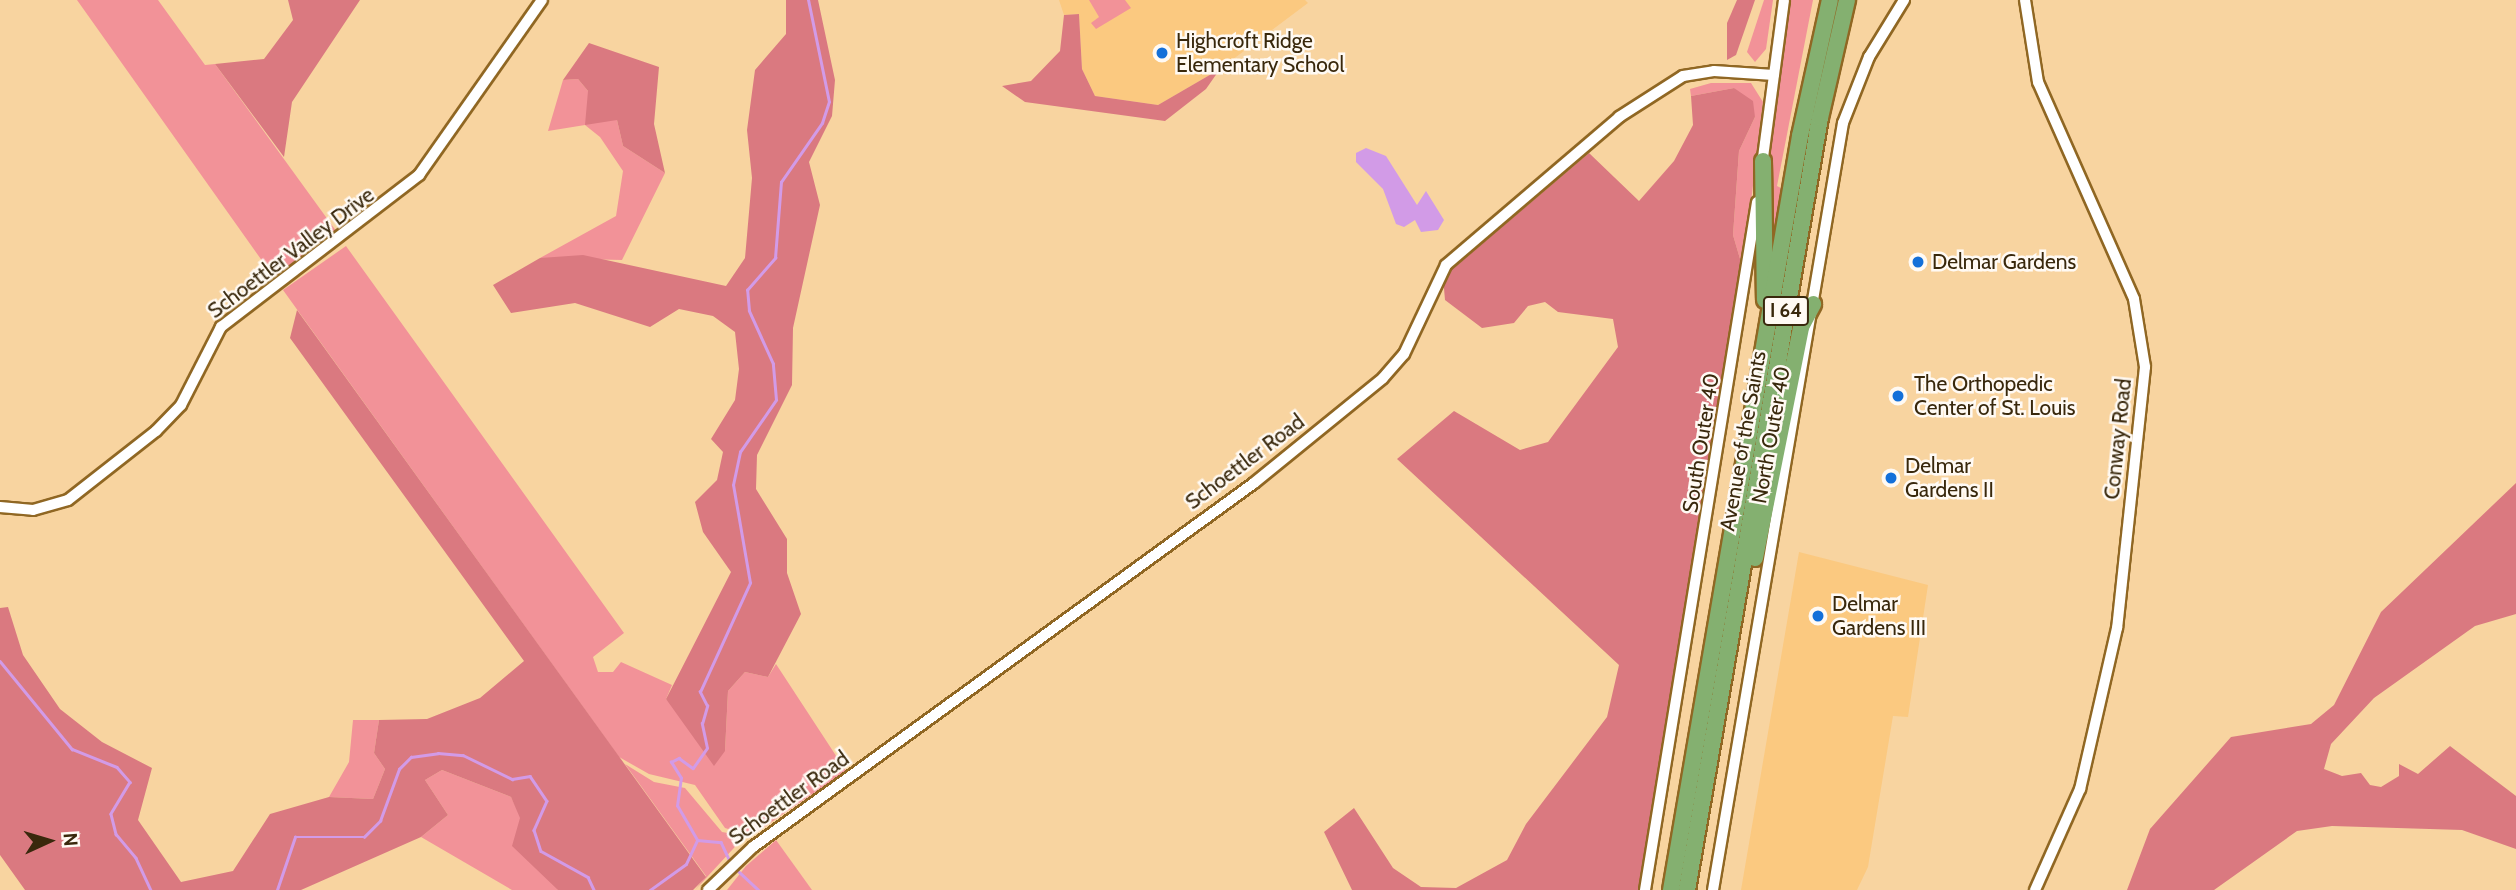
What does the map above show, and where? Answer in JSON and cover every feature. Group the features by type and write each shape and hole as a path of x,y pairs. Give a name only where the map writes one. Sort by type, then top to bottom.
{"highway":[{"name":"Avenue of the Saints","path":"1671,890 1766,334 1830,0"},
{"name":"Avenue of the Saints","path":"1687,890 1820,118 1847,0"},
{"path":"1763,161 1766,334"},
{"path":"1733,623 1751,574 1801,327 1813,304"}],"street":[{"name":"Schoettler Valley Drive","path":"0,507 44,508 88,488 166,422 181,405 211,339 234,316 380,209 419,175 542,0"},
{"name":"South Outer 40","path":"1645,890 1763,161 1784,0"},
{"name":"North Outer 40","path":"1713,890 1849,104 1904,0"},
{"name":"Conway Road","path":"2025,0 2038,82 2134,299 2145,367 2114,641 2080,789 2035,890"},
{"name":"Schoettler Road","path":"710,887 753,847 1254,483 1382,378 1404,354 1446,265 1619,117 1683,76 1714,71 1774,75"}],"shaded area":[{"path":"77,0 158,0 205,65 215,64 339,235 275,279"},
{"path":"288,0 360,0 292,102 284,157 215,64 264,59 293,20"},
{"path":"786,0 818,0 835,80 832,116 809,162 820,205 793,328 792,385 757,455 756,489 787,539 787,573 801,614 768,677 745,672 728,691 725,751 714,766 666,699 731,572 703,532 695,502 717,480 723,452 711,439 735,400 739,369 735,332 713,316 679,309 650,327 575,303 511,313 493,285 540,258 583,255 726,286 745,258 752,178 747,130 755,70 786,34"},
{"name":"Highcroft Ridge Elementary School","path":"1059,0 1305,0 1308,3 1220,69 1158,105 1095,96 1082,69 1079,14 1064,15"},
{"path":"1089,0 1125,0 1131,8 1096,29 1091,23 1099,17"},
{"path":"1737,0 1755,0 1736,55 1727,60 1727,23"},
{"path":"1764,0 1773,0 1766,49 1755,62 1747,52"},
{"path":"1790,0 1813,0 1777,186 1781,188 1773,237 1768,237 1771,142"},
{"path":"1079,14 1082,69 1095,96 1158,105 1220,69 1206,89 1165,121 1025,102 1002,86 1031,81 1060,51 1064,15"},
{"path":"589,43 659,67 654,124 665,173 623,146 617,120 585,125 588,91 578,79 563,80"},
{"path":"578,79 588,91 591,108 617,120 623,146 665,173 622,260 540,258 616,216 623,171 600,137 585,125 548,131 563,80"},
{"path":"1711,83 1751,83 1763,102 1743,269 1733,235 1739,151 1755,117 1734,88 1691,96 1690,89"},
{"path":"1734,88 1753,101 1755,117 1739,151 1733,235 1743,269 1638,890 1352,890 1324,832 1354,808 1393,868 1421,887 1456,888 1507,860 1526,824 1607,717 1619,665 1397,459 1454,411 1520,450 1548,442 1618,347 1613,319 1558,312 1545,302 1528,306 1514,323 1482,328 1445,300 1443,277 1589,153 1639,201 1674,161 1693,125 1691,96"},
{"path":"1366,148 1386,156 1417,205 1426,191 1444,220 1438,230 1421,232 1415,220 1404,227 1396,224 1383,189 1356,162 1356,153"},
{"path":"346,246 624,633 593,657 598,672 613,672 621,662 672,685 666,699 725,751 728,691 745,672 768,677 776,664 846,771 751,836 725,828 695,785 649,774 619,757 283,290"},
{"path":"297,310 706,877 693,890 558,890 512,846 520,818 511,797 442,770 425,780 448,815 421,837 301,890 25,890 0,855 0,608 8,607 23,655 60,709 102,742 152,768 138,820 181,882 233,871 270,814 329,797 373,799 385,769 374,753 379,720 427,719 480,698 524,661 290,338"},
{"path":"2516,483 2516,614 2475,626 2374,698 2331,744 2324,769 2342,776 2361,773 2370,785 2381,787 2399,776 2399,764 2418,774 2450,746 2516,796 2516,849 2462,830 2332,826 2297,831 2214,890 2127,890 2150,829 2231,737 2311,724 2334,705 2381,612"},
{"path":"1799,552 1928,585 1908,717 1893,716 1868,867 1857,890 1741,890"},
{"path":"353,720 379,720 374,753 385,769 373,799 329,797 349,762"},
{"path":"625,764 654,782 685,788 722,832 745,836 695,890 706,876"},
{"path":"442,770 511,797 558,890 512,890 421,837 448,815 425,780"},
{"path":"776,840 812,890 727,890 746,866"}],"waterway":[{"path":"697,840 677,806 681,778 671,762 679,758 693,768 707,748 702,724 707,706 700,692 750,583 733,485 740,452 776,400 773,364 749,311 747,290 775,258 781,182 822,123 829,102 808,0"},
{"path":"0,661 72,749 117,767 130,782 111,814 116,834 136,858 151,890"},
{"path":"277,890 295,837 364,837 380,821 399,769 411,757 438,753 463,755 512,779 530,776 547,801 534,830 541,851 588,877 594,890"},
{"path":"650,890 686,864 697,840 721,842 731,863"},
{"path":"735,868 759,890"}],"place":[{"name":"Highcroft Ridge Elementary School","path":"1162,53"},
{"name":"Delmar Gardens","path":"1918,262"},
{"name":"The Orthopedic Center of St. Louis","path":"1898,396"},
{"name":"Delmar Gardens II","path":"1891,478"},
{"name":"Delmar Gardens III","path":"1818,616"}]}
